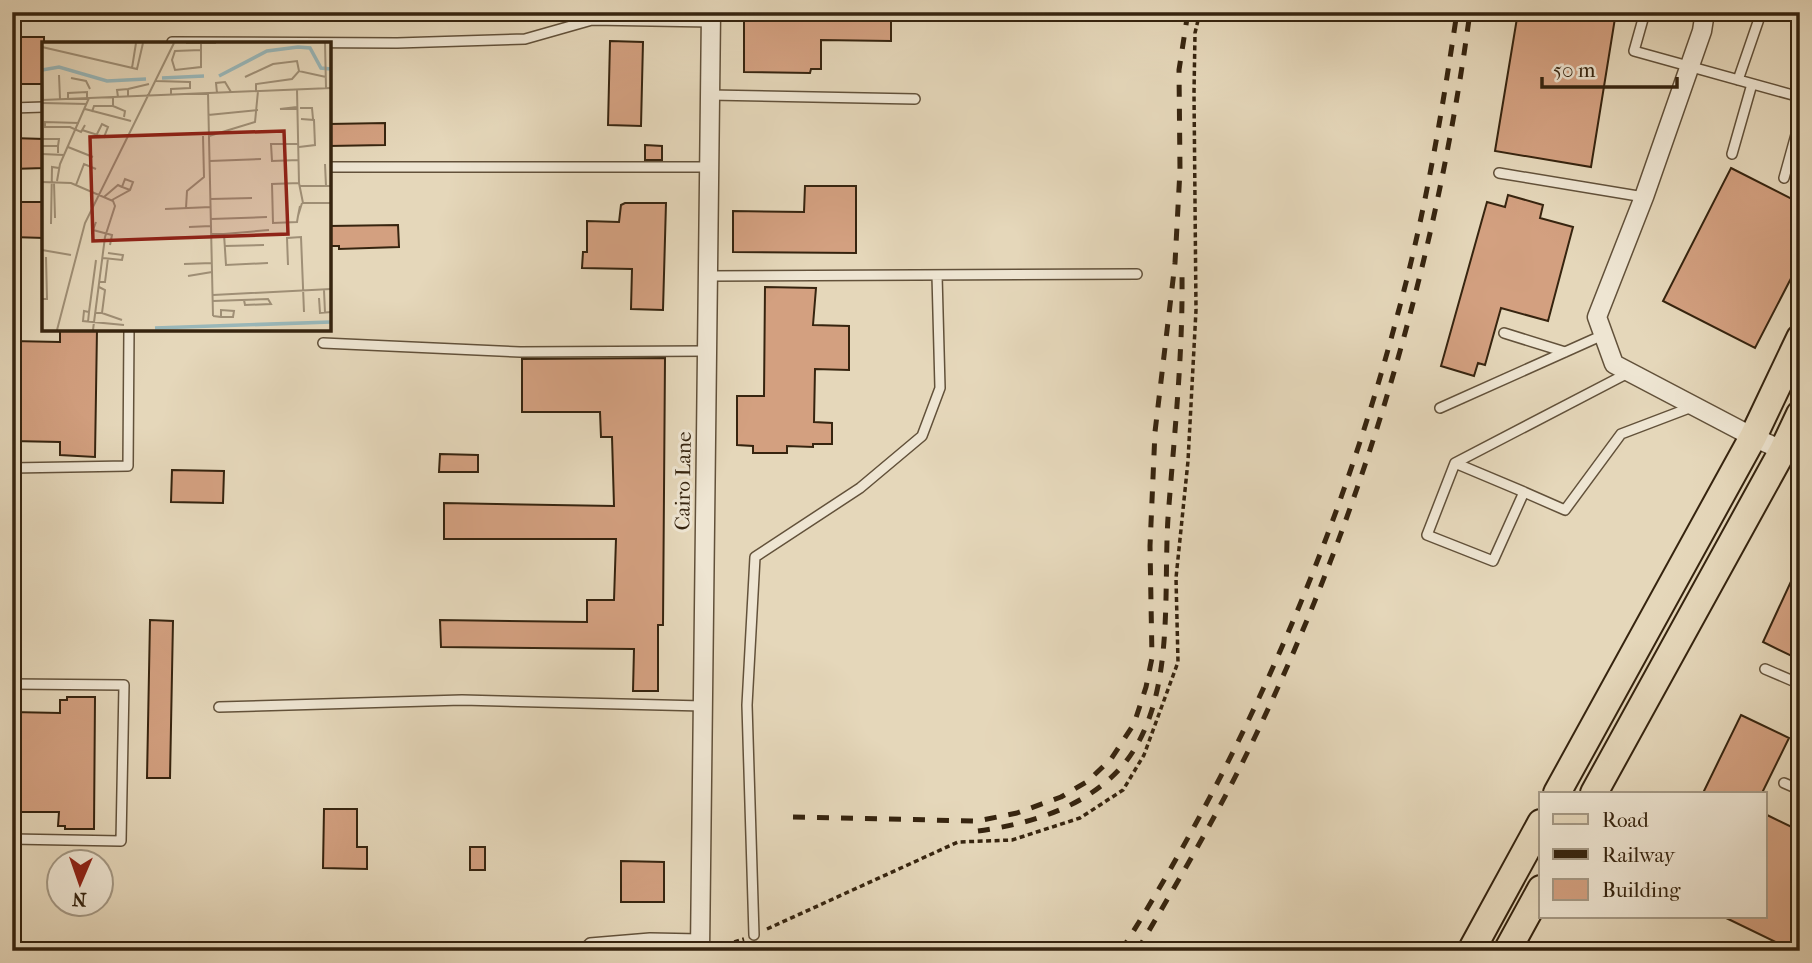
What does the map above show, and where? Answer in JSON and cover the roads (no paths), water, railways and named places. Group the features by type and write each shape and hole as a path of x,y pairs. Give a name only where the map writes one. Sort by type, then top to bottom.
{"main road":[{"path":"1558,792 1753,437 1800,338"},
{"path":"1595,792 1791,454 1800,414"},
{"path":"1471,951 1539,827"},
{"path":"1507,951 1539,893"}],"street":[{"path":"1705,12 1702,31 1644,197 1597,317 1603,335 1622,368 1791,454"},
{"name":"Cairo Lane","path":"704,946 703,706 711,17"}],"lane":[{"path":"1645,12 1634,51 1800,97"},
{"path":"331,43 525,39 592,16 711,17"},
{"path":"1738,80 1760,16"},
{"path":"1732,154 1752,84"},
{"path":"710,95 915,99"},
{"path":"12,108 42,107"},
{"path":"1784,178 1800,120"},
{"path":"331,167 709,167"},
{"path":"1499,173 1644,197"},
{"path":"708,275 1137,274"},
{"path":"754,935 747,705 755,556 860,488 922,436 940,388 937,275"},
{"path":"12,468 128,466 129,331"},
{"path":"1504,333 1565,352"},
{"path":"1440,408 1603,335"},
{"path":"323,343 520,352 707,351"},
{"path":"1524,492 1493,561 1427,535 1455,463 1622,368"},
{"path":"1455,463 1565,510 1621,434 1694,406"},
{"path":"1765,669 1800,684"},
{"path":"12,684 124,685 121,841 12,839"},
{"path":"219,707 462,700 703,706"},
{"path":"1784,783 1800,790"},
{"path":"582,951 590,943 650,938 704,946"}],"railway":[{"path":"793,817 977,821 1017,813 1061,797 1088,781 1111,759 1134,724 1152,658 1150,546 1155,432 1175,263 1180,170 1179,70 1188,12"},
{"path":"1121,951 1166,876 1248,722 1317,562 1347,480 1398,313 1425,201 1457,12"},
{"path":"1137,951 1211,822 1252,743 1292,656 1361,477 1390,386 1437,201 1470,12"},
{"path":"978,831 1038,818 1093,792 1124,764 1141,738 1152,709 1164,646 1168,518 1180,366 1182,275"}]}
